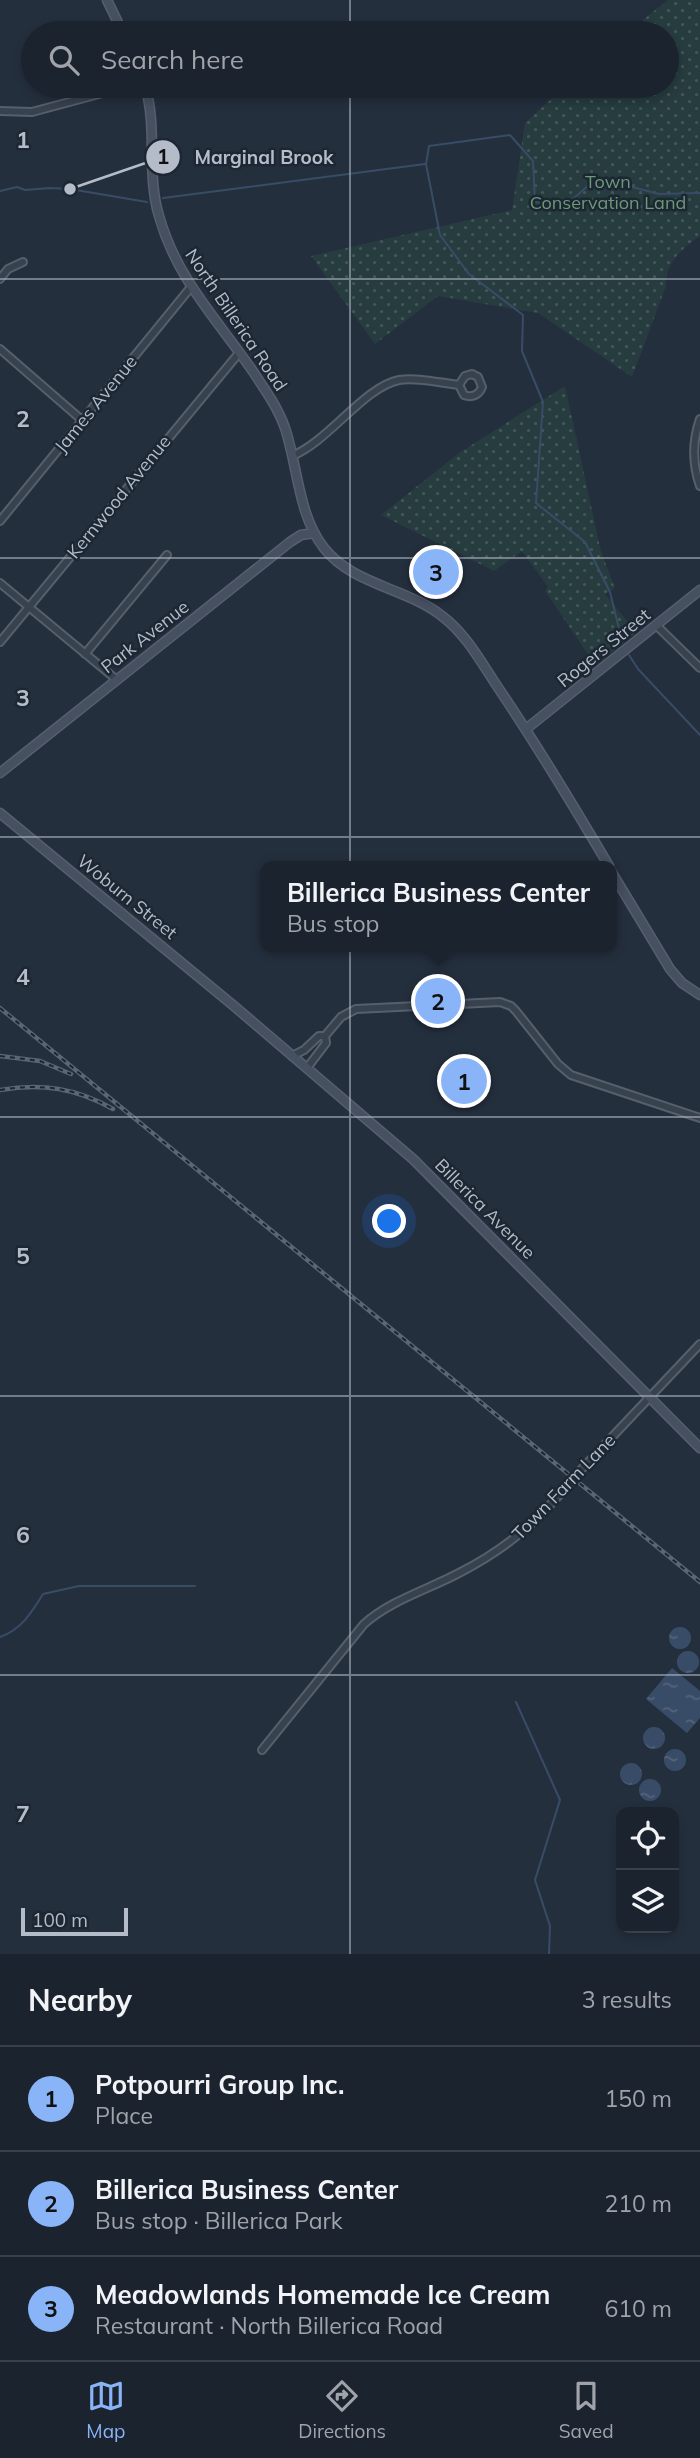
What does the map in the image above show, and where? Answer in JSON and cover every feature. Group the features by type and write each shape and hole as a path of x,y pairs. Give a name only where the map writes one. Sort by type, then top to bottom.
{"main road":[{"path":"107,0 117,21"},
{"name":"North Billerica Road","path":"148,98 153,124 152,177 158,216 174,261 277,409 314,533 325,550 348,570 426,605 453,625 526,729 606,861"},
{"name":"Park Avenue","path":"0,773 290,542 301,535 314,533"},
{"name":"Rogers Street","path":"526,729 700,590"},
{"name":"Woburn Street","path":"0,813 234,1006"},
{"name":"North Billerica Road","path":"617,880 658,949 682,983 700,995"},
{"name":"Billerica Avenue","path":"234,1006 413,1159 700,1448"}],"street":[{"path":"0,111 32,112 85,98"},
{"path":"0,279 8,269 23,262"},
{"name":"James Avenue","path":"0,521 191,287"},
{"path":"0,349 83,421"},
{"name":"Kernwood Avenue","path":"0,642 239,352"},
{"path":"292,456 313,443 389,383 409,380 459,385"},
{"path":"700,419 693,453 700,486"},
{"path":"85,654 167,555"},
{"path":"0,583 117,680"},
{"path":"657,626 700,668"},
{"path":"307,1068 326,1043 325,1036 341,1017 363,1008 500,1002 516,1010 558,1064 571,1075 700,1118"},
{"path":"292,1056 304,1050 318,1036 325,1036"},
{"name":"Town Farm Lane","path":"262,1750 364,1624 379,1611 506,1547 534,1523 700,1343"}],"green space":[{"name":"Town Conservation Land","path":"668,0 700,0 700,236 681,251 672,263 632,377 538,313 438,296 375,344 311,256 512,210 525,123 552,98 679,98 679,21 641,21"},
{"path":"565,386 601,552 615,588 605,594 636,632 596,666 545,591 548,587 522,551 494,571 381,515 459,453"}],"water":[{"path":"680,1627 688,1630 691,1638 688,1646 680,1649 672,1646 669,1638 672,1630"},
{"path":"688,1651 696,1654 699,1662 696,1670 688,1673 680,1670 677,1662 680,1654"},
{"path":"672,1668 700,1691 700,1718 687,1733 646,1699"},
{"path":"654,1727 662,1730 665,1738 662,1746 654,1749 646,1746 643,1738 646,1730"},
{"path":"675,1749 683,1752 686,1760 683,1768 675,1771 667,1768 664,1760 667,1752"},
{"path":"631,1763 639,1766 642,1774 639,1782 631,1785 623,1782 620,1774 623,1766"},
{"path":"650,1779 658,1782 661,1790 658,1798 650,1801 642,1798 639,1790 642,1782"}],"waterway":[{"path":"622,641 610,592 585,542 536,503 543,402 522,351 523,315 469,274 440,235 426,164 429,146 510,135 533,161 535,202 566,205 597,178 659,194 700,193"},
{"path":"163,198 425,164"},
{"path":"0,191 17,187 25,190 70,189 147,202"},
{"path":"629,655 638,669 700,735"},
{"path":"0,1637 20,1625 43,1594 79,1586 195,1586"},
{"path":"516,1702 560,1800 535,1880 550,1926 549,1954"}],"railway":[{"path":"0,1008 700,1582"},
{"path":"0,1056 40,1061 71,1074"},
{"path":"0,1090 30,1087 58,1089 86,1096 113,1109"}],"place":[{"name":"Marginal Brook","path":"70,189"},
{"name":"Meadowlands Homemade Ice Cream","path":"436,572"},
{"name":"Billerica Business Center","path":"438,1001"},
{"name":"Potpourri Group Inc.","path":"464,1081"}]}
